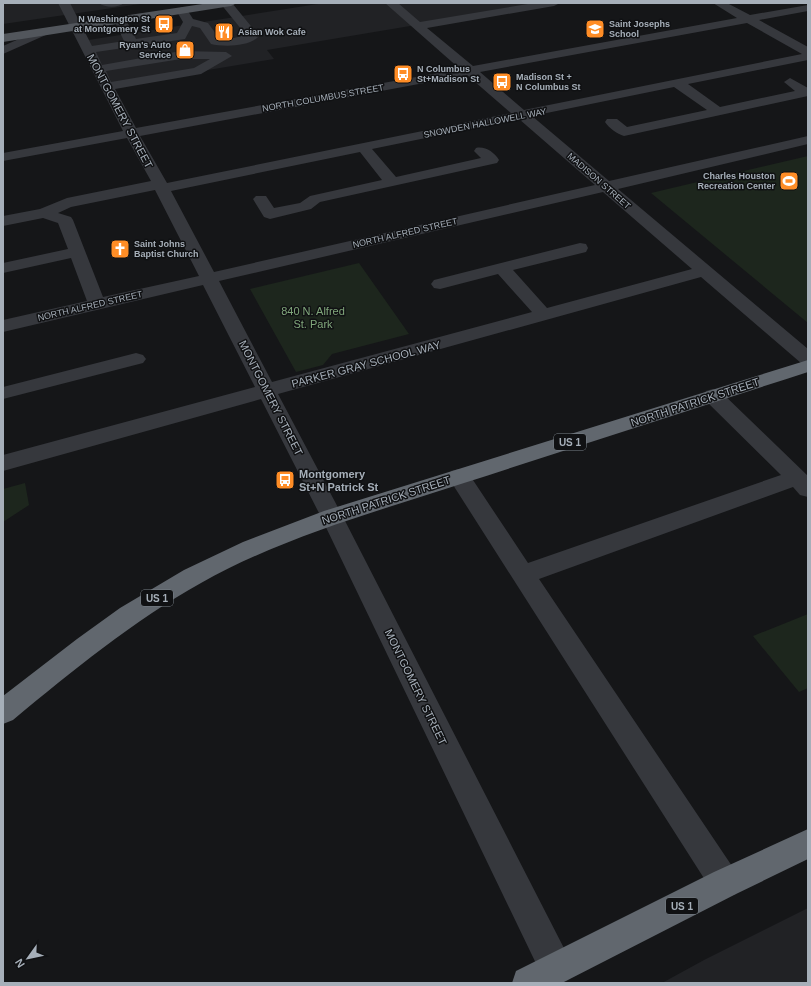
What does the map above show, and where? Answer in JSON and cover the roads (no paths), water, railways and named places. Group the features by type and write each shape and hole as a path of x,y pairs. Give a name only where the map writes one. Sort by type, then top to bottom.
{"highway":[{"name":"NORTH PATRICK STREET","path":"3,712 68,659 174,587 262,543 332,517 808,366"},
{"name":"US 1","path":"528,983 638,929 725,883 808,844"}],"main road":[{"path":"3,38 228,3"}],"street":[{"name":"MONTGOMERY STREET","path":"64,3 131,133 161,186 209,278 332,517 556,968"},
{"path":"105,3 118,3"},
{"path":"189,22 204,24 215,41 224,44 253,36 228,3"},
{"name":"MADISON STREET","path":"390,3 808,358"},
{"path":"417,26 554,3"},
{"path":"719,3 808,52"},
{"name":"NORTH COLUMBUS STREET","path":"3,157 808,8"},
{"path":"182,10 189,22"},
{"path":"120,20 132,44"},
{"path":"88,50 181,36 189,22"},
{"path":"3,50 44,32"},
{"path":"98,69 181,55 226,56 197,71 107,87"},
{"name":"SNOWDEN HALLOWELL WAY","path":"3,221 44,213 67,203 363,147 808,56"},
{"path":"612,122 624,132 806,93 790,82"},
{"path":"677,83 718,112"},
{"name":"NORTH ALFRED STREET","path":"3,326 808,140"},
{"path":"363,147 392,182"},
{"path":"261,199 270,214 304,206 315,199 492,160 481,150"},
{"path":"44,213 65,220 97,304"},
{"path":"440,284 580,248"},
{"path":"3,268 78,252"},
{"path":"501,268 544,315"},
{"name":"PARKER GRAY SCHOOL WAY","path":"4,457 267,391 706,270"},
{"path":"3,393 136,360"},
{"path":"523,575 802,483 713,396"},
{"path":"459,477 725,883"}],"place":[{"name":"N Washington St at Montgomery St","path":"164,24"},
{"name":"Saint Josephs School","path":"595,29"},
{"name":"Asian Wok Cafe","path":"224,32"},
{"name":"Ryan's Auto Service","path":"185,50"},
{"name":"N Columbus St+Madison St","path":"403,74"},
{"name":"Madison St + N Columbus St","path":"502,82"},
{"name":"Charles Houston Recreation Center","path":"789,181"},
{"name":"Saint Johns Baptist Church","path":"120,249"},
{"name":"Montgomery St+N Patrick St","path":"285,480"}],"park label":[{"name":"840 N. Alfred St. Park","path":"313,317"}]}
